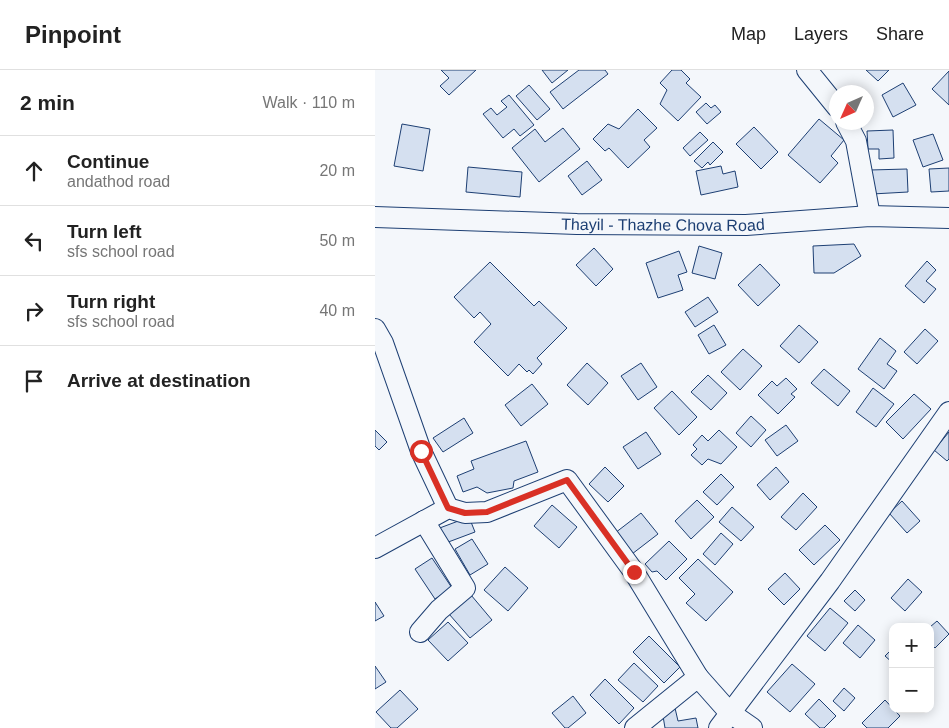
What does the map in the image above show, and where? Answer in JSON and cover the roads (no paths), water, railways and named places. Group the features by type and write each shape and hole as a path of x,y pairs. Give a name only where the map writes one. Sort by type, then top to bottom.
{"street":[{"path":"807,70 829,97"},
{"path":"850,130 856,141 870,216"},
{"name":"Thayil - Thazhe Chova Road","path":"375,217 577,224 746,225 870,216 949,218"},
{"path":"375,329 383,344 421,451 448,508"},
{"path":"724,720 830,581 949,412"},
{"path":"375,548 448,508 465,513 487,512 567,480 634,572 724,720 752,728"},
{"path":"420,632 439,610 465,588 424,521"},
{"path":"635,728 698,677"}]}
